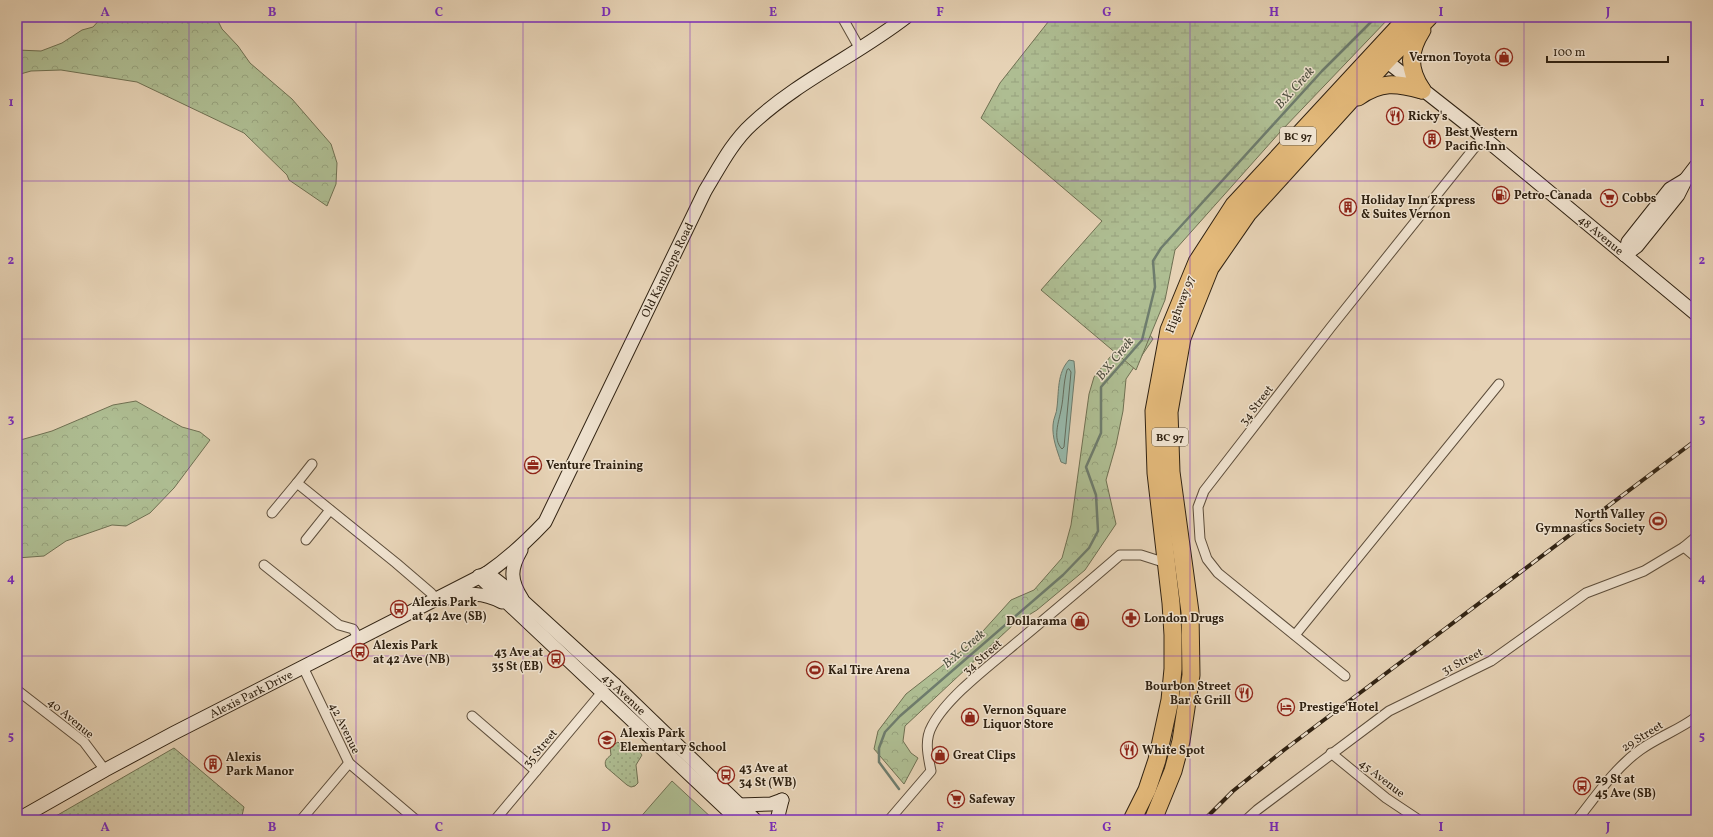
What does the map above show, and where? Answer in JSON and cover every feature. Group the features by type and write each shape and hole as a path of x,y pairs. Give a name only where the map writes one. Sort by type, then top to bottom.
{"highway":[{"name":"Highway 97","path":"1163,796 1173,771 1181,741 1191,675 1190,612 1171,472 1169,412 1182,338 1210,268 1248,213 1346,105 1408,17"},
{"name":"Highway 97","path":"1147,790 1164,732 1170,700 1173,670 1173,636 1156,473 1154,411 1169,330 1197,262 1234,205 1380,56 1429,17"},
{"path":"1422,90 1416,81 1411,66 1412,54 1420,32 1429,17"},
{"path":"1346,105 1362,94 1383,85 1405,86 1422,90"},
{"name":"BC 97","path":"1132,820 1147,790"},
{"name":"BC 97","path":"1153,820 1163,796"}],"street":[{"path":"842,17 860,49"},
{"name":"Old Kamloops Road","path":"483,574 506,560 525,544 545,522 705,191 731,149 751,124 785,97 860,49 906,17"},
{"name":"48 Avenue","path":"1380,56 1483,137 1696,314"},
{"name":"34 Street","path":"1345,676 1218,573 1207,559 1200,539 1198,507 1204,491 1326,333 1483,137"},
{"path":"1625,255 1636,248 1678,195 1686,179 1696,166"},
{"path":"1295,635 1499,384"},
{"path":"272,513 312,464"},
{"path":"297,483 431,593 431,602 465,594 480,594 508,605"},
{"path":"306,540 330,510"},
{"name":"31 Street","path":"1246,820 1331,753 1389,711 1490,661 1586,593 1644,572 1684,547 1696,537"},
{"path":"524,602 516,589 512,572 515,560 525,544"},
{"path":"1684,547 1696,557"},
{"name":"34 Street","path":"889,820 931,771 928,753 928,739 931,728 938,716 970,682 1120,555 1141,555 1166,563"},
{"path":"264,565 339,625 353,629 359,639"},
{"name":"Alexis Park Drive","path":"17,820 105,770 483,574"},
{"name":"43 Avenue","path":"483,574 524,602 614,684 755,820"},
{"name":"43 Avenue","path":"483,574 508,605 603,691 738,820"},
{"name":"42 Avenue","path":"303,667 349,763 416,820"},
{"name":"40 Avenue","path":"17,690 84,742 105,770"},
{"name":"35 Street","path":"495,820 603,691"},
{"path":"472,716 536,771"},
{"name":"29 Street","path":"1576,820 1625,762 1642,748 1686,725 1696,717"},
{"name":"45 Avenue","path":"1331,753 1386,798 1419,820"},
{"path":"301,820 349,763"},
{"path":"1147,790 1163,796"},
{"path":"738,805 771,804 782,800 778,820"}],"green space":[{"path":"102,17 216,17 222,29 238,46 250,63 292,99 331,144 337,163 336,184 327,206 289,180 287,175 244,133 137,82 61,70 31,71 17,75 17,50 41,51 62,43 82,30 93,27"},
{"path":"1052,17 1390,17 1281,131 1175,250 1165,300 1136,370 1041,290 1102,221 981,118 1000,83"},
{"path":"1139,321 1153,339 1126,379 1123,411 1116,445 1106,480 1116,524 1085,570 1037,610 1014,624 905,726 903,741 911,753 918,758 904,784 874,749 878,731 906,694 974,641 1011,600 1034,590 1062,558 1071,525 1089,394 1094,377"},
{"path":"136,401 182,427 200,432 210,440 174,488 150,513 126,526 112,525 66,541 44,556 17,558 17,441 52,431 113,405"},
{"path":"618,742 623,747 634,745 642,755 636,765 638,783 635,786 631,787 627,785 606,767 606,760 611,755 610,747"},
{"path":"174,748 244,807 241,820 49,820"},
{"path":"672,781 714,820 638,820"}],"water":[{"path":"1069,360 1074,361 1075,372 1066,464 1061,462 1058,453 1054,439 1053,425 1057,409 1060,376"}],"waterway":[{"name":"B.X. Creek","path":"899,789 879,762 879,748 885,732 900,716 1063,575 1089,548 1098,531 1096,495 1086,467 1101,433 1101,387 1142,340 1155,287 1153,261 1161,248 1322,71 1376,17"}],"railway":[{"path":"1204,820 1233,791 1284,750 1696,440"}],"place":[{"name":"Vernon Toyota","path":"1504,57"},
{"name":"Ricky's","path":"1395,116"},
{"name":"Best Western Pacific Inn","path":"1432,139"},
{"name":"Petro-Canada","path":"1501,195"},
{"name":"Cobbs","path":"1609,198"},
{"name":"Holiday Inn Express & Suites Vernon","path":"1348,207"},
{"name":"Venture Training","path":"533,465"},
{"name":"North Valley Gymnastics Society","path":"1658,521"},
{"name":"Alexis Park at 42 Ave (SB)","path":"399,609"},
{"name":"London Drugs","path":"1131,618"},
{"name":"Dollarama","path":"1080,621"},
{"name":"Alexis Park at 42 Ave (NB)","path":"360,652"},
{"name":"43 Ave at 35 St (EB)","path":"556,659"},
{"name":"Kal Tire Arena","path":"815,670"},
{"name":"Bourbon Street Bar & Grill","path":"1244,693"},
{"name":"Prestige Hotel","path":"1286,707"},
{"name":"Vernon Square Liquor Store","path":"970,717"},
{"name":"Alexis Park Elementary School","path":"607,740"},
{"name":"White Spot","path":"1129,750"},
{"name":"Great Clips","path":"940,755"},
{"name":"Alexis Park Manor","path":"213,764"},
{"name":"43 Ave at 34 St (WB)","path":"726,775"},
{"name":"29 St at 45 Ave (SB)","path":"1582,786"},
{"name":"Safeway","path":"956,799"}]}
